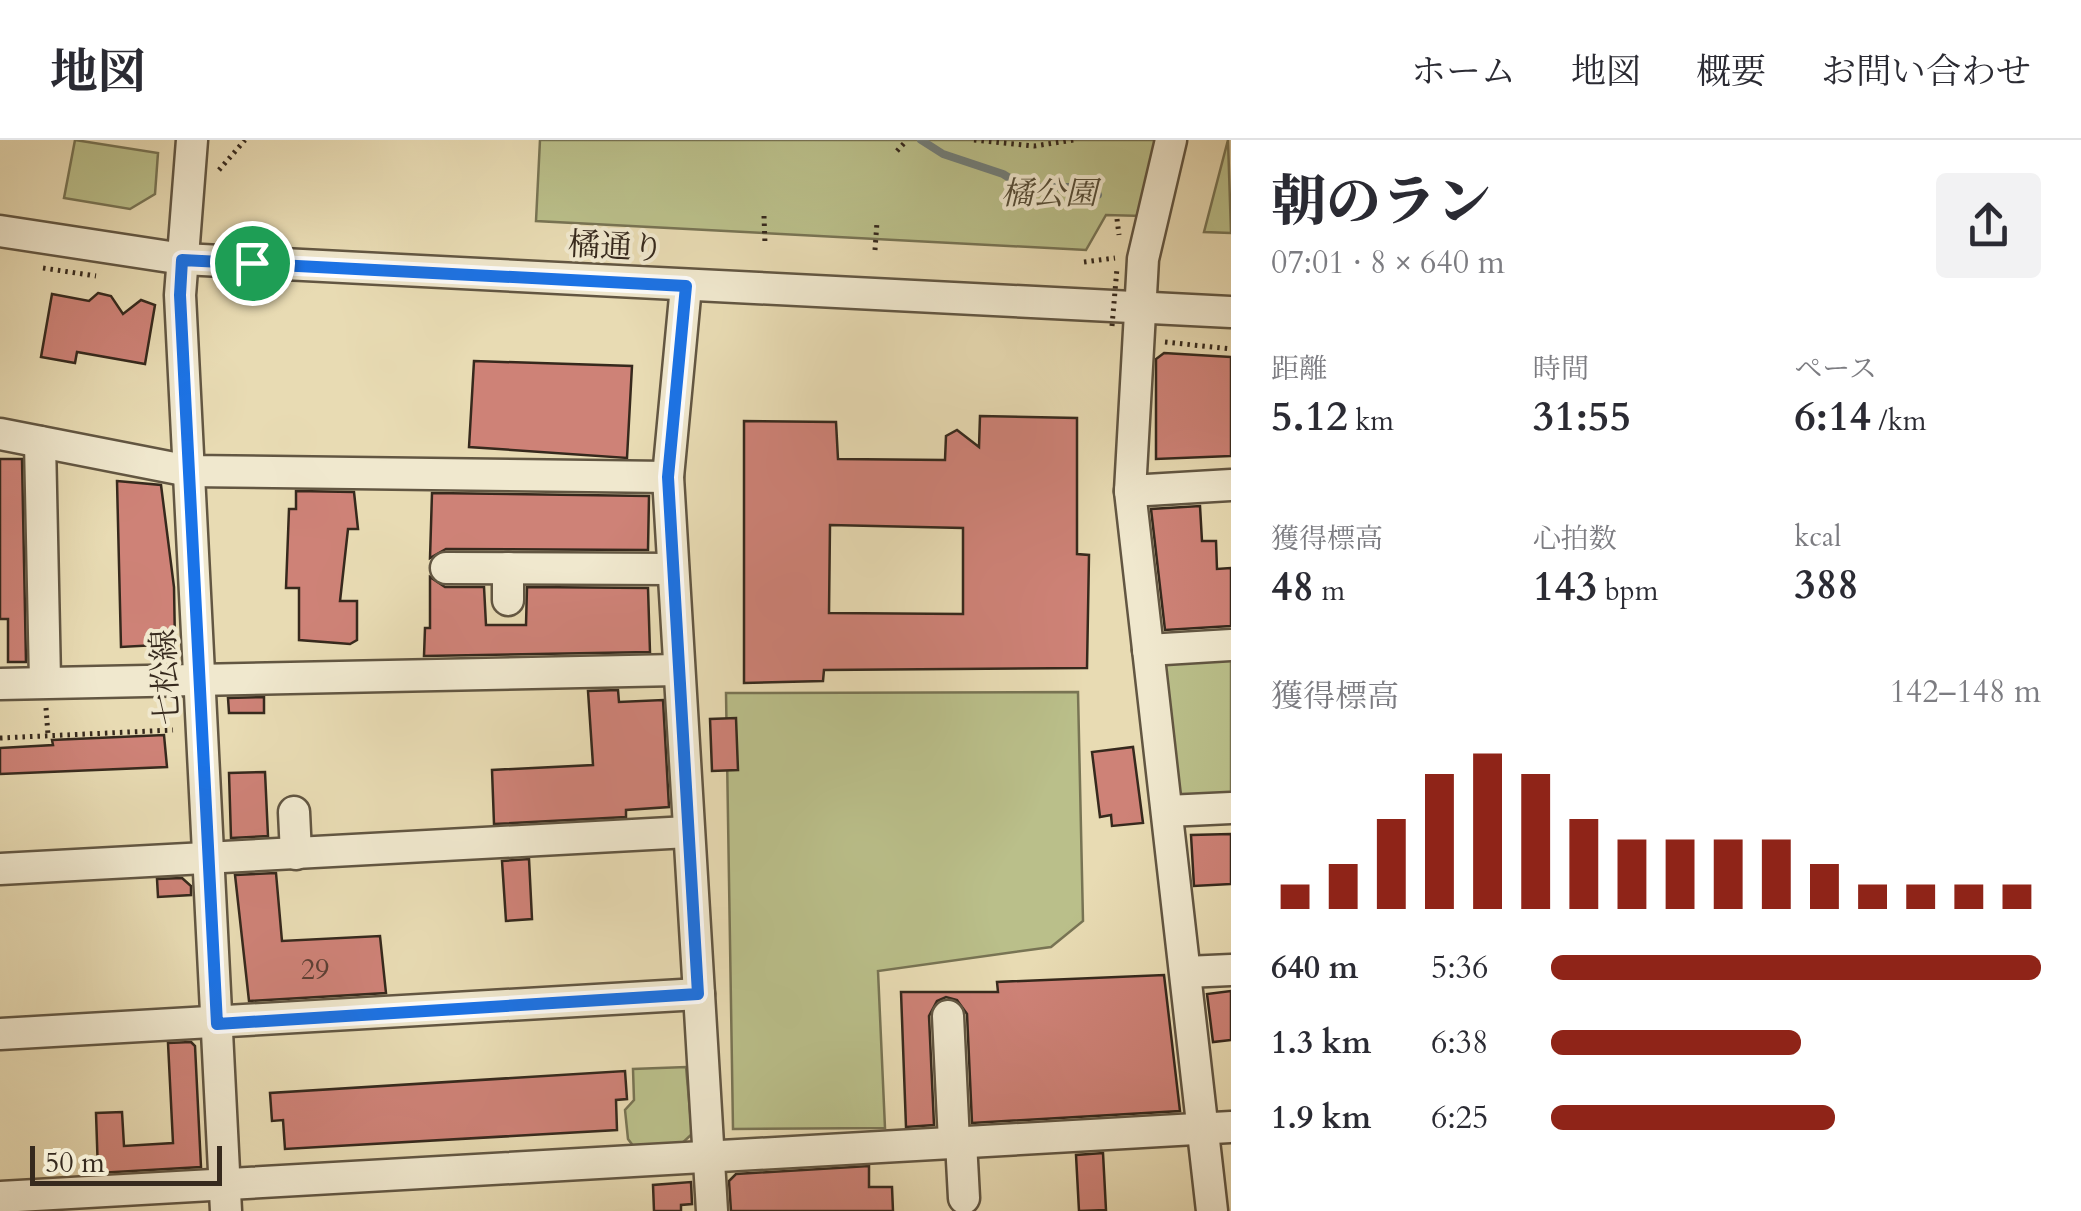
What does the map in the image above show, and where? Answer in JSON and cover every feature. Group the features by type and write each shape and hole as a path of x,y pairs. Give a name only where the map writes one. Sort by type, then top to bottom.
{"street":[{"name":"七松線","path":"192,140 180,295 225,1196"},
{"path":"1171,140 1142,259 1130,491 1186,972 1218,1128 1212,1211"},
{"name":"橘通り","path":"0,231 182,260 1231,312"},
{"path":"686,286 668,477 712,1211"},
{"path":"0,434 189,472 668,477"},
{"path":"40,442 45,680"},
{"path":"1130,491 1231,484"},
{"path":"446,568 672,569"},
{"path":"508,568 508,600"},
{"path":"1148,650 1231,645"},
{"path":"0,684 45,680 678,670"},
{"path":"1167,811 1231,808"},
{"path":"294,812 296,854"},
{"path":"0,868 688,832"},
{"path":"1186,972 1231,970"},
{"path":"0,1034 698,994"},
{"path":"948,1016 964,1198"},
{"path":"0,1196 104,1200 225,1196 709,1155 1218,1128"}],"path":[{"path":"219,170 245,140"},
{"path":"897,150 907,140"},
{"path":"974,140 1034,146 1074,140"},
{"path":"764,216 765,244"},
{"path":"875,250 877,222"},
{"path":"1084,262 1123,258"},
{"path":"1112,326 1116,268"},
{"path":"1156,342 1231,349"},
{"path":"0,738 186,730"}],"green space":[{"path":"75,140 158,153 155,194 130,209 64,198"},
{"name":"橘公園","path":"540,140 1160,140 1143,216 1106,215 1086,250 536,221"},
{"path":"1228,140 1231,233 1204,232"},
{"path":"1231,657 1231,794 1177,797 1160,660"},
{"path":"1078,692 1083,921 1051,947 878,971 885,1128 733,1129 726,693"},
{"path":"686,1067 692,1134 679,1146 634,1147 628,1139 625,1110 634,1100 633,1069"}],"building":[{"path":"98,293 111,296 123,314 141,300 155,305 145,364 77,352 75,363 41,357 52,294 89,301"},
{"path":"1164,353 1231,357 1231,456 1156,459 1156,359"},
{"path":"474,361 632,366 627,458 469,447"},
{"path":"980,416 1077,418 1077,554 1089,555 1087,668 824,670 823,681 744,683 744,421 836,422 838,459 945,460 946,436 957,430 979,447","holes":["830,525 963,528 963,614 829,613"]},
{"path":"0,459 22,459 26,662 8,662 8,619 0,619"},
{"path":"117,481 161,485 174,587 175,644 121,647"},
{"path":"296,491 354,492 358,529 348,529 340,601 357,601 357,640 350,644 299,640 299,588 286,588 289,509 296,509"},
{"path":"432,493 649,496 648,550 446,549 430,558"},
{"path":"1200,506 1202,541 1216,541 1217,569 1231,568 1231,626 1165,630 1151,509"},
{"path":"430,577 445,587 484,587 486,625 526,625 527,587 648,588 650,652 424,656 425,628 430,628"},
{"path":"618,690 619,702 663,700 669,807 626,810 626,817 494,824 492,770 593,765 588,691"},
{"path":"264,697 264,713 229,713 228,698"},
{"path":"736,718 738,770 712,771 710,719"},
{"path":"164,735 167,767 0,774 0,748 53,745 52,740"},
{"path":"1133,747 1143,823 1112,826 1111,815 1100,817 1092,752"},
{"path":"265,772 268,836 231,838 229,773"},
{"path":"1231,834 1231,884 1194,886 1191,835"},
{"path":"529,859 532,919 506,921 502,861"},
{"path":"276,873 282,941 380,936 386,993 249,1001 235,875"},
{"path":"182,878 191,886 191,895 158,897 157,879"},
{"path":"1164,975 1180,1111 972,1123 967,1014 957,1000 946,997 937,1001 929,1016 934,1125 906,1127 901,992 998,992 997,982"},
{"path":"1231,991 1231,1040 1213,1042 1207,994"},
{"path":"191,1042 195,1046 201,1167 98,1173 96,1113 122,1112 124,1146 173,1143 168,1043"},
{"path":"625,1071 627,1099 616,1100 617,1130 285,1149 283,1120 272,1121 270,1093"},
{"path":"1103,1153 1106,1210 1079,1211 1076,1155"},
{"path":"869,1166 869,1187 892,1187 893,1211 731,1211 729,1181 736,1174"},
{"path":"691,1182 692,1204 681,1205 681,1211 654,1211 653,1185"}],"waterway":[{"path":"921,140 943,154 1003,174 1024,187 1072,187 1098,195"}],"route":[{"path":"182,260 252,263 686,286 668,477 698,994 217,1024 180,295 182,260"}]}
